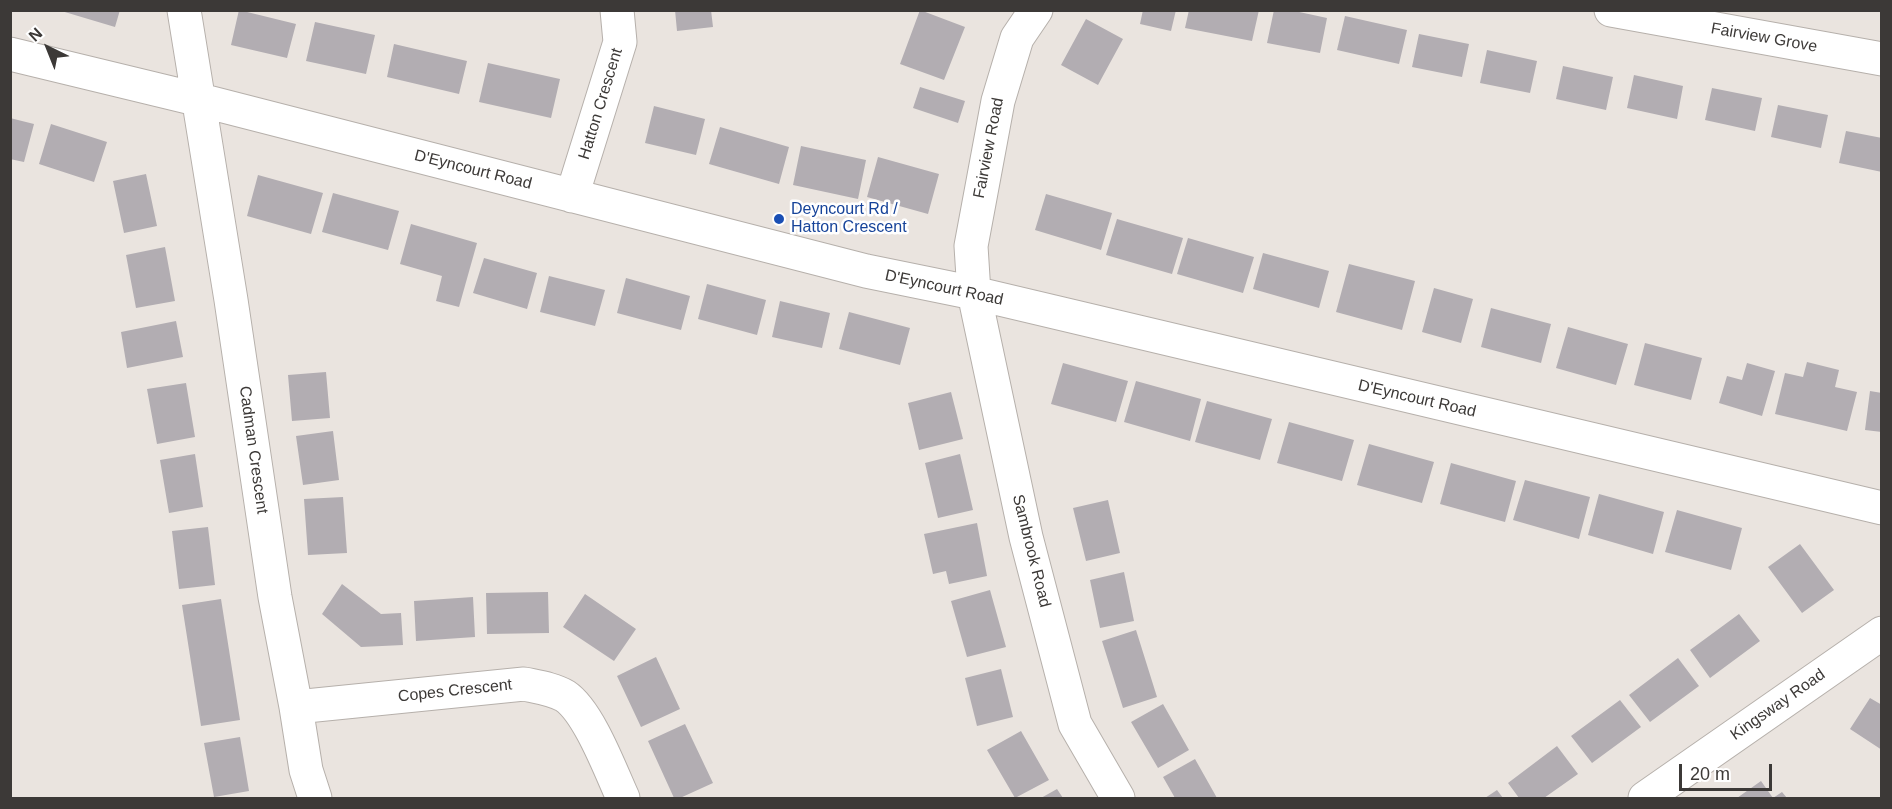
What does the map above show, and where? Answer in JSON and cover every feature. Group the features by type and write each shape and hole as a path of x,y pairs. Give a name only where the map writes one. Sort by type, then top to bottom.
{"street":[{"path":"184,10 200,100"},
{"name":"Hatton Crescent","path":"572,196 620,42 617,10"},
{"name":"Fairview Road","path":"974,293 971,246 998,101 1017,38 1036,10"},
{"name":"Fairview Grove","path":"1611,10 1881,59"},
{"name":"D'Eyncourt Road","path":"10,54 200,100 866,271 974,293 1881,508"},
{"name":"Cadman Crescent","path":"200,100 275,597 306,770 315,798"},
{"name":"Sambrook Road","path":"974,293 1026,537 1076,724 1118,798"},
{"name":"Kingsway Road","path":"1645,798 1881,633"},
{"name":"Copes Crescent","path":"296,708 524,684 548,689 566,697 583,714 623,798"}],"building":[{"path":"58,10 120,10 115,27"},
{"path":"239,10 296,24 287,58 231,45"},
{"path":"675,10 711,10 713,27 677,31"},
{"path":"920,10 965,27 944,80 900,64"},
{"path":"1143,10 1176,10 1171,31 1140,24"},
{"path":"1189,10 1259,10 1252,41 1185,28"},
{"path":"1274,10 1290,10 1327,18 1320,53 1267,43"},
{"path":"1345,16 1407,30 1399,64 1337,50"},
{"path":"1086,19 1123,39 1098,85 1061,65"},
{"path":"315,22 375,35 366,74 306,61"},
{"path":"1419,34 1469,44 1462,77 1412,67"},
{"path":"394,44 467,61 459,94 387,77"},
{"path":"1487,50 1537,61 1530,93 1480,83"},
{"path":"488,63 560,79 551,118 479,102"},
{"path":"1563,66 1613,77 1606,110 1556,99"},
{"path":"1634,75 1683,86 1677,119 1627,108"},
{"path":"920,87 965,101 958,123 913,108"},
{"path":"1712,88 1762,98 1755,131 1705,120"},
{"path":"1778,105 1828,115 1821,148 1771,137"},
{"path":"654,106 705,119 696,155 645,143"},
{"path":"10,118 34,124 24,162 10,159"},
{"path":"51,124 107,142 94,182 39,164"},
{"path":"720,127 789,147 779,184 709,164"},
{"path":"1846,131 1882,138 1882,172 1839,163"},
{"path":"801,146 866,160 858,199 793,185"},
{"path":"878,157 939,174 928,214 867,197"},
{"path":"146,174 157,226 124,233 113,181"},
{"path":"258,175 323,193 311,234 247,216"},
{"path":"333,193 399,211 388,250 322,232"},
{"path":"1046,194 1112,213 1101,250 1035,230"},
{"path":"1117,219 1183,238 1172,274 1106,255"},
{"path":"411,224 477,243 459,307 436,301 442,276 400,264"},
{"path":"1188,238 1254,257 1243,293 1177,274"},
{"path":"165,247 175,301 136,308 126,255"},
{"path":"1263,253 1329,271 1319,308 1253,289"},
{"path":"484,258 537,273 527,309 473,293"},
{"path":"1349,264 1415,281 1402,330 1336,312"},
{"path":"549,276 605,290 595,326 540,312"},
{"path":"626,278 690,296 681,330 617,313"},
{"path":"707,284 766,300 757,335 698,319"},
{"path":"1434,288 1473,299 1461,343 1422,332"},
{"path":"780,301 830,313 822,348 772,337"},
{"path":"1491,308 1551,324 1541,363 1481,347"},
{"path":"849,312 910,328 900,365 839,349"},
{"path":"176,321 183,357 127,368 121,332"},
{"path":"1568,327 1628,344 1616,385 1556,368"},
{"path":"1645,343 1702,358 1691,400 1634,385"},
{"path":"1807,362 1839,370 1835,387 1857,392 1847,431 1775,414 1785,373 1803,377"},
{"path":"1063,363 1128,381 1116,422 1051,404"},
{"path":"1747,363 1775,371 1762,416 1719,403 1727,376 1742,380"},
{"path":"326,372 330,418 292,421 288,375"},
{"path":"1136,381 1201,399 1190,441 1124,422"},
{"path":"186,383 195,437 157,444 147,389"},
{"path":"1870,391 1882,393 1882,432 1865,430"},
{"path":"951,392 963,439 919,450 908,403"},
{"path":"1207,401 1272,419 1260,460 1195,442"},
{"path":"1289,422 1354,440 1342,481 1277,463"},
{"path":"333,431 339,480 303,485 296,436"},
{"path":"1369,444 1434,462 1422,503 1357,485"},
{"path":"195,454 203,507 169,513 160,460"},
{"path":"960,454 973,510 938,518 925,463"},
{"path":"1451,463 1516,481 1505,522 1440,504"},
{"path":"1525,480 1590,497 1579,539 1513,520"},
{"path":"1599,494 1664,512 1653,554 1588,535"},
{"path":"343,497 347,553 308,555 304,499"},
{"path":"1108,500 1120,553 1086,561 1073,508"},
{"path":"1677,510 1742,528 1731,570 1665,552"},
{"path":"977,523 987,576 949,584 946,571 933,574 924,534"},
{"path":"208,527 215,585 179,589 172,531"},
{"path":"1800,544 1834,590 1802,613 1768,567"},
{"path":"1124,572 1134,621 1100,628 1090,580"},
{"path":"342,584 381,614 401,613 403,645 361,647 322,614"},
{"path":"990,590 1006,647 967,657 951,601"},
{"path":"548,592 549,633 487,634 486,593"},
{"path":"585,594 636,629 614,661 563,627"},
{"path":"473,597 475,637 416,641 414,601"},
{"path":"221,599 240,720 201,726 182,605"},
{"path":"1739,614 1760,641 1710,678 1690,650"},
{"path":"1136,630 1157,697 1123,708 1102,641"},
{"path":"656,657 680,709 641,727 617,676"},
{"path":"1678,658 1699,686 1650,722 1629,695"},
{"path":"1001,669 1013,717 977,726 965,678"},
{"path":"1870,698 1882,705 1882,750 1850,729"},
{"path":"1620,700 1641,727 1592,763 1571,736"},
{"path":"1163,704 1189,750 1158,768 1131,722"},
{"path":"685,724 713,783 680,798 674,798 648,741"},
{"path":"1021,731 1049,780 1015,798 987,750"},
{"path":"240,737 249,791 214,797 204,743"},
{"path":"1557,746 1578,774 1544,798 1519,798 1508,783"},
{"path":"1195,759 1217,798 1175,798 1163,777"},
{"path":"1761,781 1773,798 1737,798"},
{"path":"1057,789 1063,798 1041,798"},
{"path":"1497,790 1503,798 1485,798"},
{"path":"1782,792 1787,798 1773,798"}],"place":[{"name":"Deyncourt Rd / Hatton Crescent","path":"779,219"}]}
